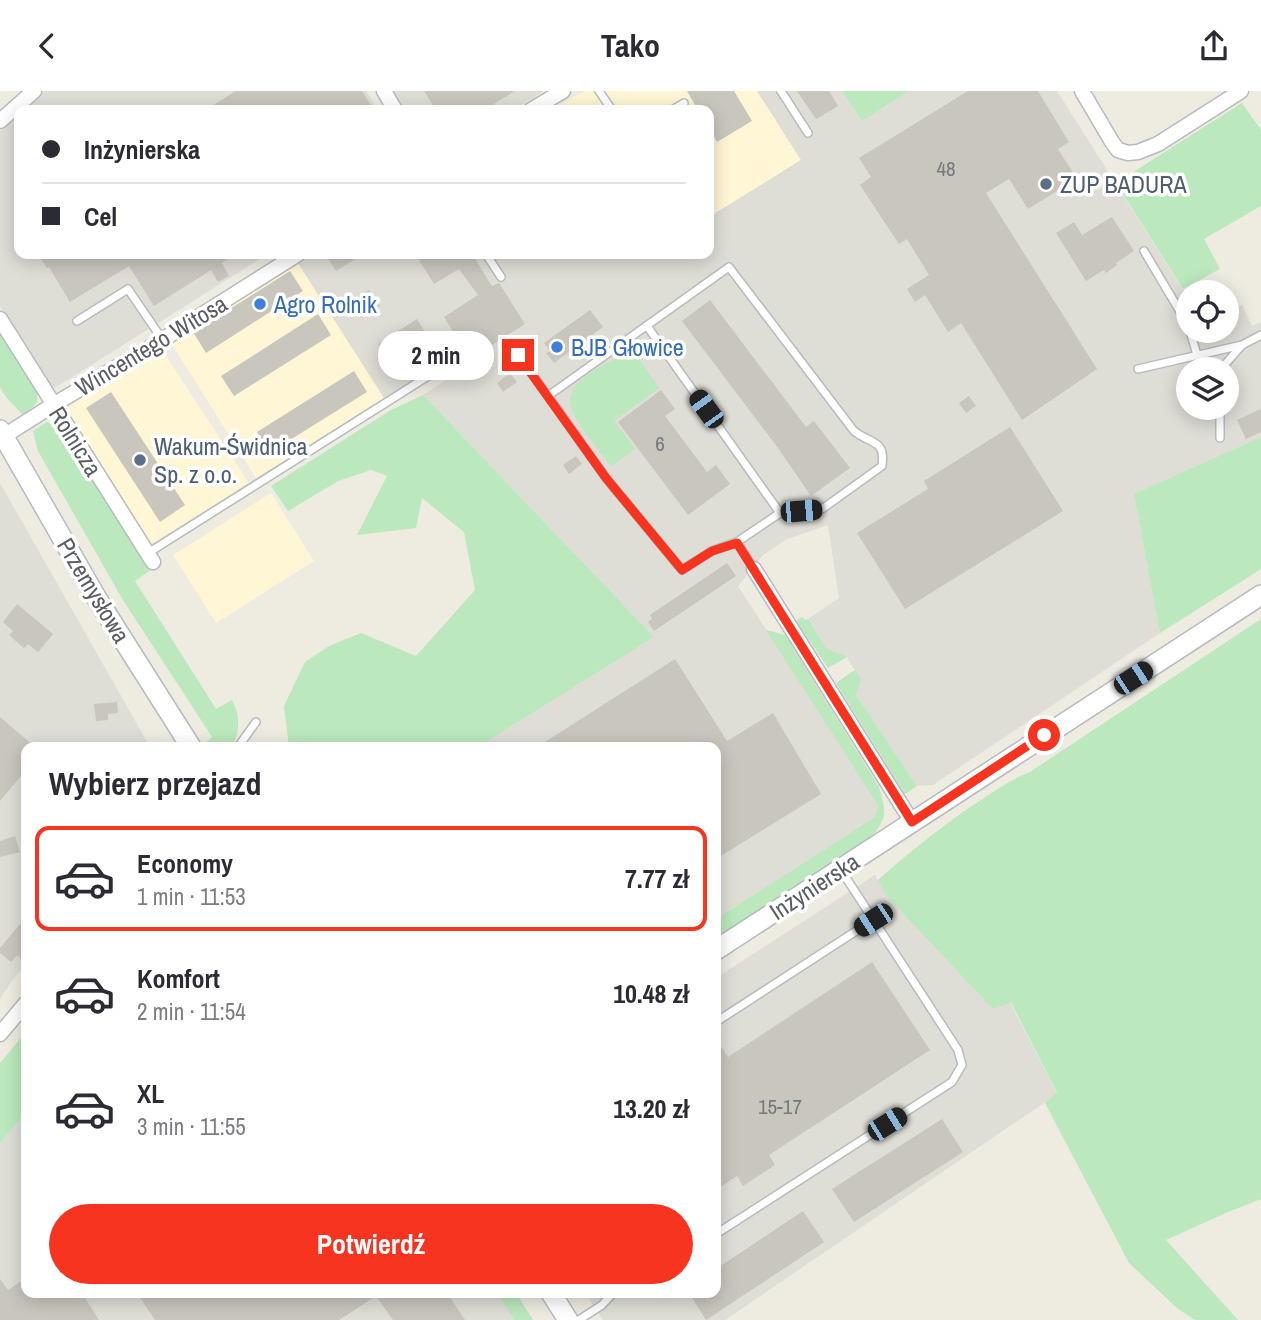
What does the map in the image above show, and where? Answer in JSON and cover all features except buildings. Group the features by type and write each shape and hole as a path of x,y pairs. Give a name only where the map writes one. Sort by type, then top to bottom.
{"street":[{"path":"18,105 34,91"},
{"path":"539,105 563,91"},
{"path":"1082,91 1112,142 1118,150 1128,153 1139,152 1158,144 1241,91"},
{"path":"0,121 14,109"},
{"name":"Wincentego Witosa","path":"2,433 162,340 290,259"},
{"name":"Rolnicza","path":"0,319 151,558"},
{"name":"Przemysłowa","path":"2,433 96,597 188,742"},
{"path":"754,569 912,822"},
{"name":"Inżynierska","path":"721,947 1261,594"},
{"path":"0,1034 21,1009"},
{"path":"554,1298 568,1320"}],"lane":[{"path":"781,91 808,133"},
{"path":"1144,251 1176,305"},
{"path":"489,259 501,277"},
{"path":"518,355 606,478 682,570 712,551 737,543 780,513 822,509 882,466 884,456 880,446 854,431 730,267 548,396"},
{"path":"77,321 128,289 162,340"},
{"path":"647,326 780,513"},
{"path":"1138,369 1242,345 1261,335"},
{"path":"1194,343 1197,355"},
{"path":"1232,357 1242,345"},
{"path":"151,558 463,354"},
{"path":"1220,420 1220,437"},
{"path":"737,543 754,569"},
{"path":"242,742 256,722"},
{"path":"721,1231 952,1082 962,1065 958,1050 840,869"},
{"path":"721,1019 873,920"},
{"path":"579,1320 608,1298"}],"shaded area":[{"path":"43,91 366,91 375,105 28,105"},
{"path":"393,91 544,91 521,105 402,105"},
{"path":"585,91 757,91 801,160 714,214 714,105 561,104"},
{"path":"757,91 842,91 862,121 909,91 1057,91 1177,280 1176,343 1239,343 1239,306 1242,305 1252,326 1261,322 1261,437 1134,494 1160,633 933,785 917,786 856,695 860,679 847,657 826,648 808,619 839,598 828,525 787,539 763,555 738,586 878,804 875,817 721,916 721,742 486,742 654,637 423,395 462,370 452,355 384,398 298,263 305,259 714,259 714,214 801,160"},
{"path":"14,118 14,259 260,259 53,389 0,306 0,131"},
{"path":"298,263 384,398 256,478 171,343"},
{"path":"161,348 249,483 151,544 66,408"},
{"path":"0,483 147,742 21,742 21,970 0,999"},
{"path":"271,493 314,561 216,623 173,555"},
{"path":"875,875 1010,1002 1057,1094 725,1320 603,1320 588,1298 721,1298 721,975"},
{"path":"21,1118 21,1298 500,1298 515,1320 0,1320 0,1143"}],"green space":[{"path":"842,91 909,91 862,121"},
{"path":"1242,103 1261,130 1261,206 1204,239 1220,269 1200,280 1177,280 1116,183"},
{"path":"0,330 37,388 37,402 24,416 0,387"},
{"path":"626,355 636,355 659,388 614,421 635,449 611,466 572,409 571,394 591,373"},
{"path":"423,395 654,637 486,742 288,742 284,706 305,662 329,646 361,633 416,656 475,590 464,532 422,498 416,528 357,535 387,476 371,470 338,481 288,511 271,486 391,410"},
{"path":"47,422 61,429 151,570 135,581 216,709 232,700 238,723 234,742 206,742 212,737 123,600 38,451 33,431"},
{"path":"1261,437 1261,569 1160,633 1134,494"},
{"path":"802,617 808,619 826,648 847,657 828,668 796,621"},
{"path":"1261,619 1261,1199 1166,1240 1238,1320 1195,1320 1178,1309 1129,1263 1045,1103 1057,1093 1011,1002 993,1009 886,895 878,880 904,857 973,806 1030,772"},
{"path":"766,630 785,635 879,787 884,815 870,840 721,937 721,916 875,817 878,805"},
{"path":"855,670 861,679 856,695 917,786 905,794 836,683"},
{"path":"21,1038 21,1118 0,1143 0,1063"},
{"path":"500,1298 519,1298 533,1320 515,1320"}],"place":[{"name":"ZUP BADURA","path":"1046,184"},
{"name":"Agro Rolnik","path":"260,304"},
{"name":"BJB Głowice","path":"557,347"},
{"name":"Wakum-Świdnica Sp. z o.o.","path":"140,460"}],"route":[{"path":"518,355 606,478 682,570 712,551 737,543 912,822 1044,735"}]}
